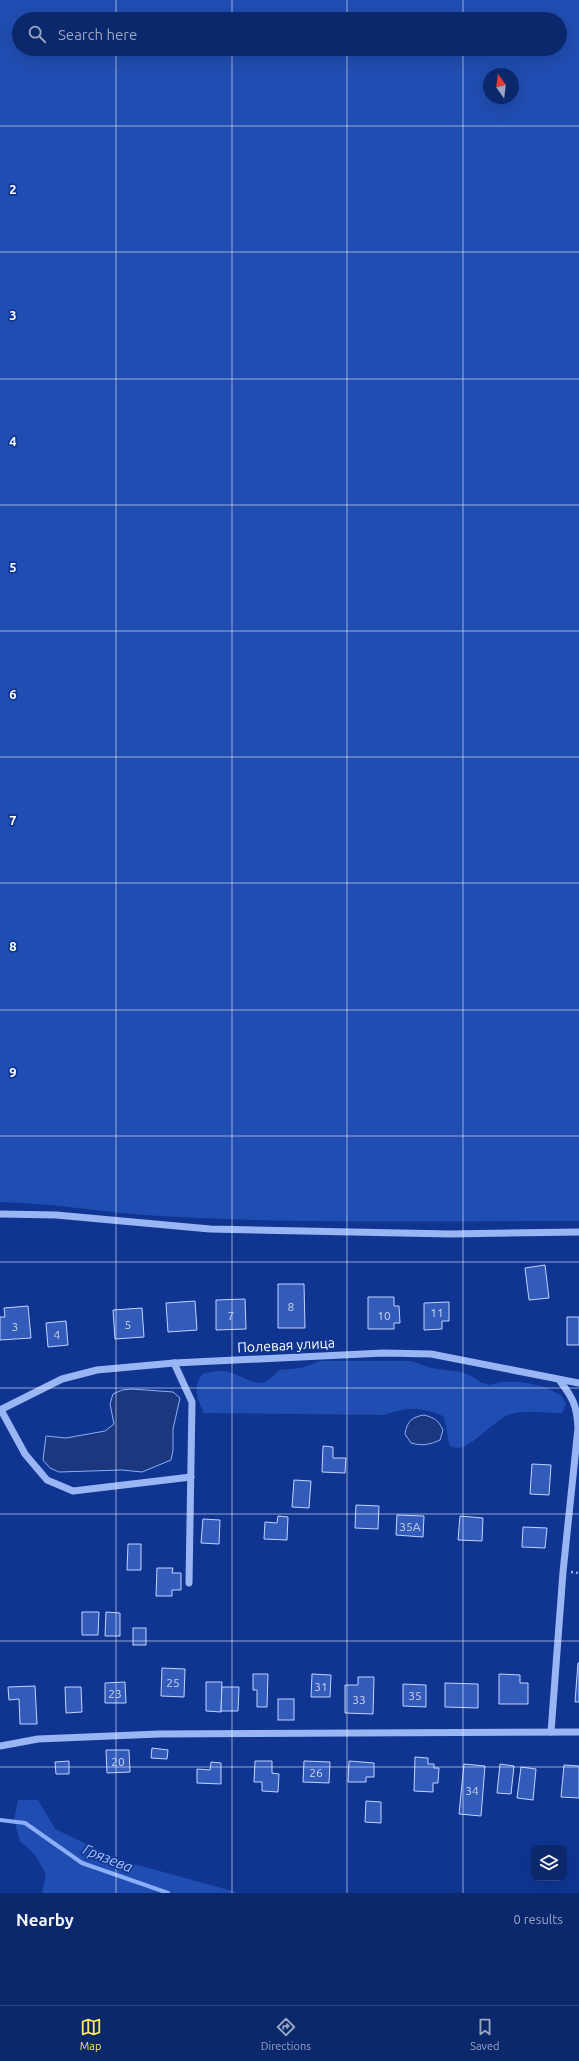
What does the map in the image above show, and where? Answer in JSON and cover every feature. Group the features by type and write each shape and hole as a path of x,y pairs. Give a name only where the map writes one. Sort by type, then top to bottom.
{"street":[{"path":"0,1214 56,1215 210,1229 450,1234 579,1232"},
{"name":"Полевая улица","path":"0,1410 62,1379 97,1370 174,1363 384,1353 431,1354 560,1381 579,1383"},
{"path":"174,1363 192,1402 189,1584"},
{"path":"551,1732 563,1572 578,1428 577,1412 573,1398 560,1381"},
{"path":"0,1410 25,1454 47,1480 73,1491 191,1477"},
{"path":"0,1746 38,1739 159,1734 579,1732"}],"shaded area":[{"path":"0,0 579,0 579,1221 369,1222 212,1219 139,1215 40,1204 0,1202"},
{"path":"320,1361 411,1361 431,1368 462,1372 472,1376 480,1382 490,1385 501,1382 521,1382 542,1386 561,1395 566,1404 562,1413 520,1412 508,1415 469,1444 464,1447 456,1448 450,1446 443,1416 427,1411 407,1409 384,1415 204,1413 199,1403 197,1389 199,1379 202,1374 224,1371 259,1383 265,1382 272,1378 279,1370 301,1368"},
{"path":"132,1389 173,1392 180,1398 173,1429 173,1450 171,1460 142,1472 122,1470 59,1472 50,1468 43,1460 46,1436 66,1438 105,1431 114,1424 110,1404 113,1394 122,1390"},
{"path":"424,1415 434,1418 443,1430 440,1440 426,1444 411,1443 405,1434 407,1426 413,1418"},
{"path":"18,1800 38,1800 55,1829 120,1860 239,1893 42,1893 46,1874 35,1855 20,1841 14,1820"}],"building":[{"path":"545,1265 549,1298 529,1300 525,1268"},
{"path":"278,1284 304,1284 305,1328 278,1328"},
{"path":"368,1297 394,1297 394,1306 399,1306 400,1323 394,1323 394,1329 368,1329"},
{"path":"245,1299 246,1329 216,1330 216,1300"},
{"path":"195,1301 197,1330 168,1332 166,1303"},
{"path":"449,1302 449,1321 442,1321 442,1329 424,1330 424,1303"},
{"path":"28,1306 31,1338 0,1340 0,1317 5,1317 4,1308"},
{"path":"142,1308 144,1337 115,1339 113,1310"},
{"path":"567,1317 579,1317 579,1345 567,1345"},
{"path":"66,1321 68,1345 48,1347 46,1323"},
{"path":"323,1446 333,1447 333,1458 346,1458 345,1473 322,1472"},
{"path":"532,1464 551,1465 549,1495 530,1494"},
{"path":"294,1480 311,1481 309,1508 292,1507"},
{"path":"356,1505 379,1506 378,1529 355,1528"},
{"path":"397,1515 424,1516 423,1537 396,1535"},
{"path":"278,1516 288,1517 287,1540 264,1539 265,1522 277,1523"},
{"path":"460,1516 483,1518 482,1541 458,1540"},
{"path":"203,1519 220,1520 219,1544 201,1543"},
{"path":"523,1527 547,1528 545,1548 522,1547"},
{"path":"128,1544 141,1544 141,1570 127,1570"},
{"path":"157,1568 173,1568 172,1573 181,1573 181,1590 172,1590 172,1596 156,1596"},
{"path":"82,1612 99,1612 98,1635 82,1635"},
{"path":"106,1612 120,1613 120,1636 105,1636"},
{"path":"133,1628 146,1628 146,1645 133,1645"},
{"path":"578,1663 579,1702 575,1702"},
{"path":"162,1668 185,1669 184,1697 161,1696"},
{"path":"253,1674 268,1674 267,1707 257,1707 257,1690 253,1690"},
{"path":"312,1674 331,1675 330,1697 311,1697"},
{"path":"499,1674 520,1675 520,1683 528,1683 528,1704 499,1704"},
{"path":"358,1677 374,1677 373,1714 345,1713 345,1685 358,1685"},
{"path":"125,1682 126,1703 105,1703 105,1683"},
{"path":"206,1682 222,1682 221,1712 206,1711"},
{"path":"445,1683 478,1684 478,1708 445,1707"},
{"path":"403,1684 426,1685 426,1707 403,1706"},
{"path":"35,1686 37,1724 20,1724 19,1699 9,1700 8,1687"},
{"path":"65,1687 81,1687 82,1712 66,1713"},
{"path":"222,1687 239,1687 238,1711 221,1711"},
{"path":"278,1699 294,1699 294,1720 278,1720"},
{"path":"152,1748 168,1750 167,1759 151,1758"},
{"path":"106,1750 129,1750 130,1772 107,1773"},
{"path":"415,1757 428,1758 428,1764 434,1764 434,1768 439,1768 438,1783 433,1783 433,1792 414,1791"},
{"path":"69,1761 69,1774 56,1774 55,1762"},
{"path":"255,1761 272,1761 272,1773 279,1774 278,1792 262,1791 262,1782 254,1782"},
{"path":"304,1761 330,1762 329,1783 303,1782"},
{"path":"349,1761 374,1763 374,1777 366,1777 366,1782 348,1782"},
{"path":"211,1762 221,1763 221,1784 197,1783 197,1769 210,1770"},
{"path":"464,1764 485,1766 481,1816 459,1814"},
{"path":"500,1764 514,1766 511,1794 497,1793"},
{"path":"564,1765 579,1766 579,1798 561,1797"},
{"path":"521,1767 536,1769 533,1800 517,1798"},
{"path":"366,1801 381,1802 381,1823 365,1822"}],"waterway":[{"name":"Грязева","path":"0,1820 25,1823 82,1863 168,1893"}]}
